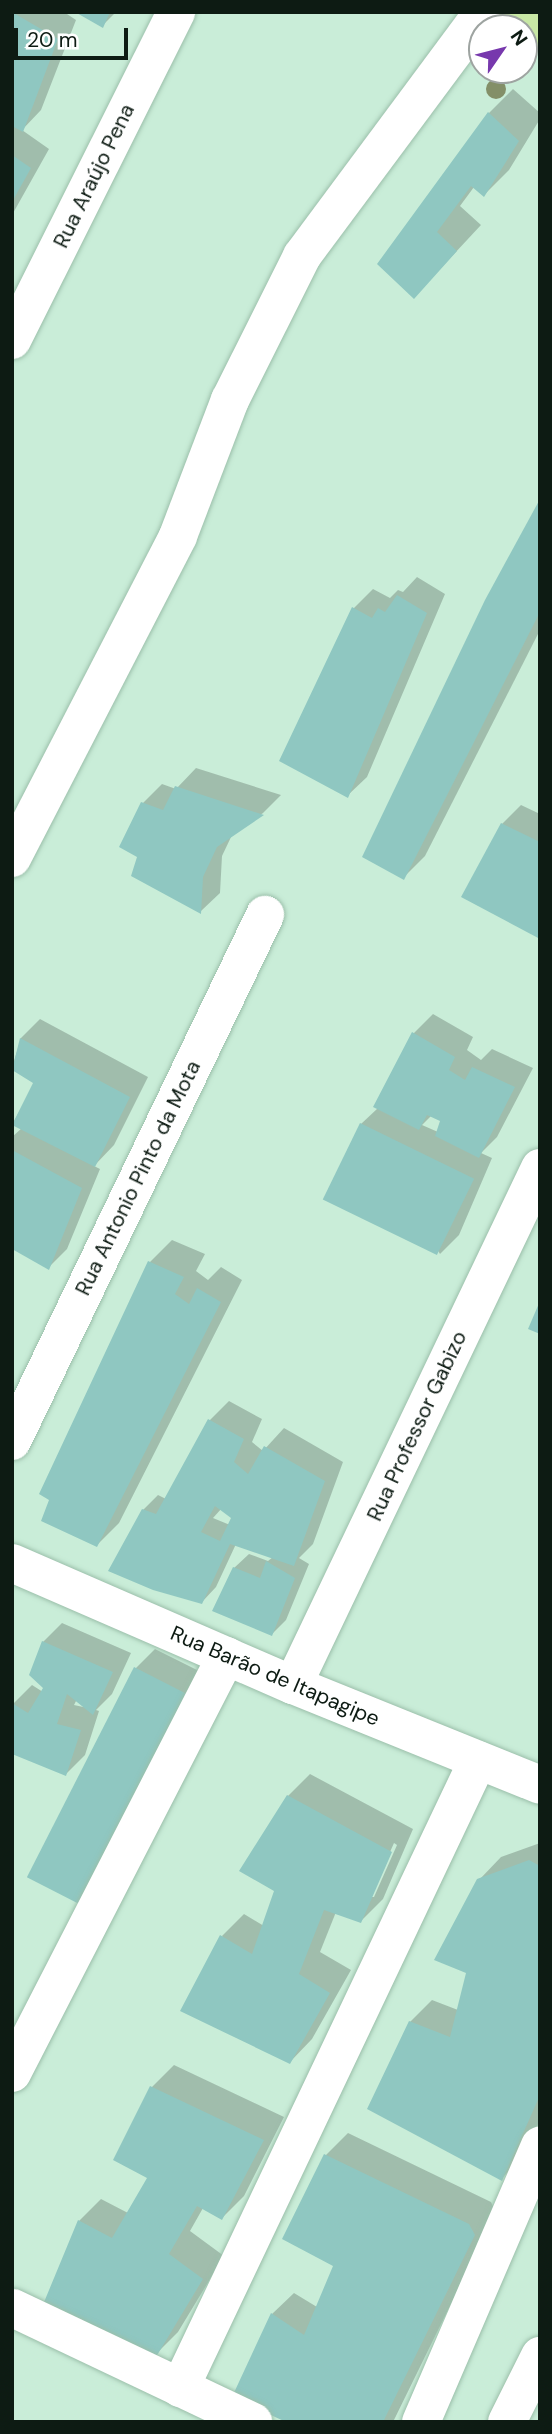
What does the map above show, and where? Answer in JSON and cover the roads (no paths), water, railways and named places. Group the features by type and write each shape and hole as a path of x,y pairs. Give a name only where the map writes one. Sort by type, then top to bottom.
{"main road":[{"path":"518,12 540,30"}],"street":[{"name":"Rua Araújo Pena","path":"12,340 176,12"},
{"path":"12,858 178,536 230,400 302,256 483,12"},
{"name":"Rua Antonio Pinto da Mota","path":"12,1441 24,1384 265,915"},
{"name":"Rua Professor Gabizo","path":"293,1685 540,1168"},
{"name":"Rua Barão de Itapagipe","path":"12,1563 293,1685 540,1785"},
{"path":"12,2073 226,1656"},
{"path":"180,2388 478,1760"},
{"path":"421,2422 540,2146"},
{"path":"13,2308 253,2422"},
{"path":"507,2422 540,2356"}]}
